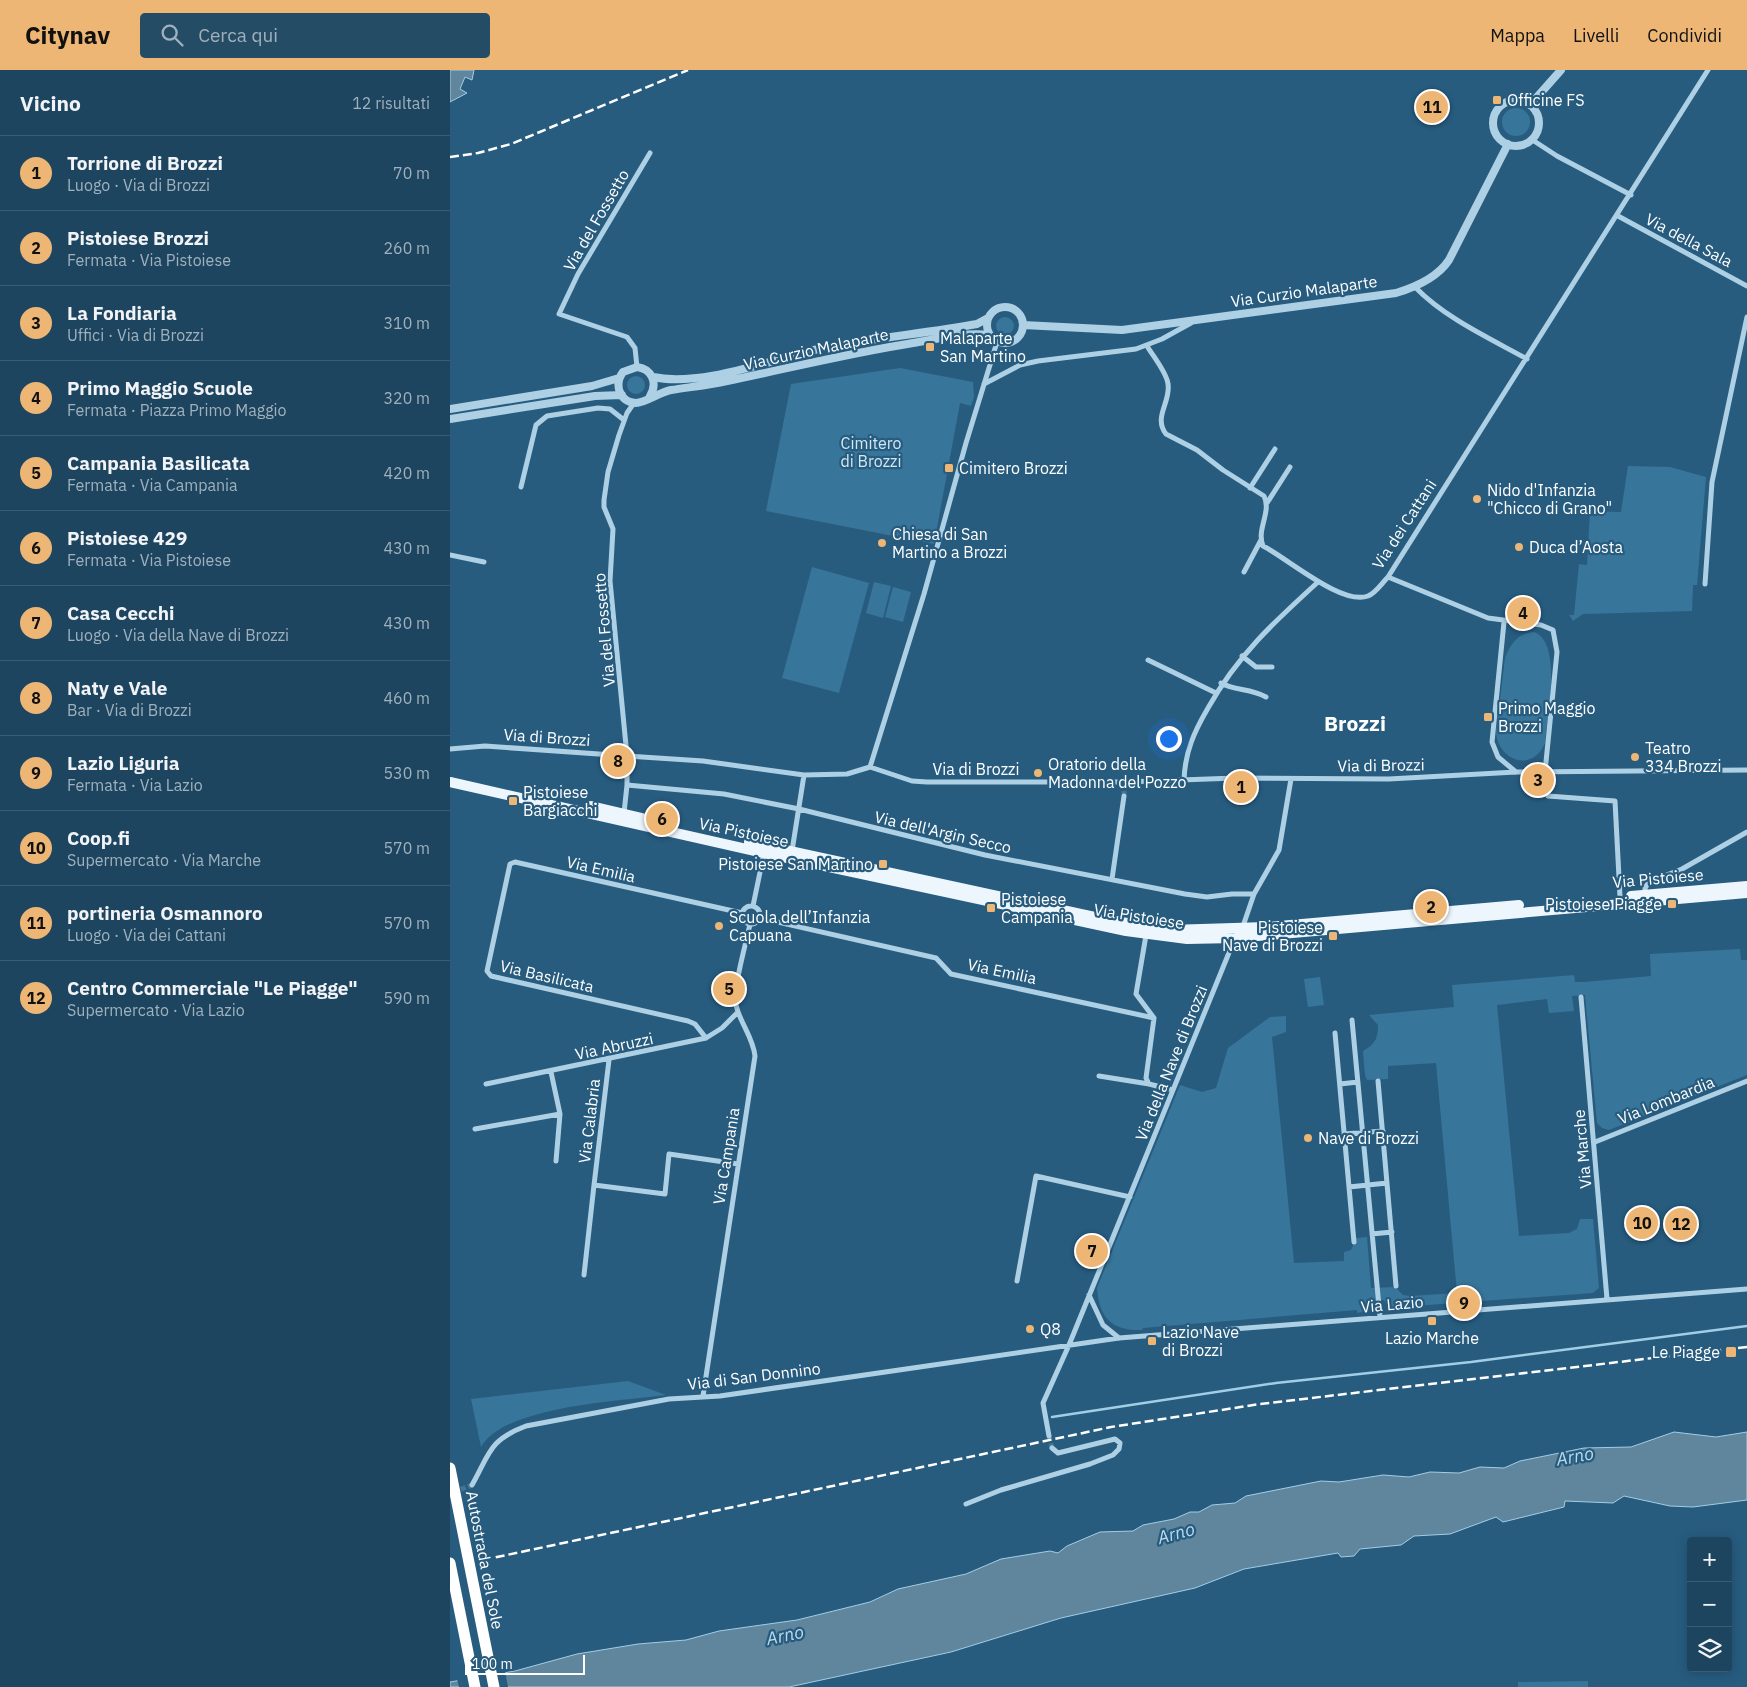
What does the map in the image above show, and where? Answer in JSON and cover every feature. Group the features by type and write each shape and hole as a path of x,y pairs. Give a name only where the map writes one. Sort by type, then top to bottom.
{"highway":[{"name":"Autostrada del Sole","path":"450,1468 494,1687"},
{"path":"450,1563 475,1687"}],"main road":[{"name":"Via Pistoiese","path":"450,776 624,813 765,849 792,851 1147,927 1187,931 1242,929 1747,886"},
{"name":"Via Pistoiese","path":"450,782 765,849 1146,935 1187,939 1235,938 1747,893"}],"street":[{"path":"1530,105 1561,70"},
{"name":"Via dei Cattani","path":"1261,540 1263,546 1282,556 1318,582 1350,596 1362,597 1370,595 1388,577 1618,216 1708,70"},
{"path":"1511,101 1520,101 1530,105 1536,112 1538,123 1532,139 1521,145 1508,144 1501,140 1495,132 1493,121 1497,111 1503,104 1511,101"},
{"path":"1532,139 1557,156 1631,195"},
{"name":"Via Curzio Malaparte","path":"653,377 670,380 706,375 824,348 977,324 988,318 996,309 1008,307 1018,313 1023,325 1122,330 1396,292 1415,287 1439,272 1449,260 1508,144"},
{"name":"Via del Fossetto","path":"637,366 633,344 627,337 559,314 578,274 650,153"},
{"name":"Via della Sala","path":"1618,216 1747,286"},
{"path":"1415,287 1428,300 1455,318 1527,359"},
{"path":"1706,584 1712,482 1747,317"},
{"path":"988,318 988,335 998,342 1008,344 1020,334 1023,325"},
{"path":"984,384 1020,365 1038,361 1119,352 1147,346 1195,320"},
{"name":"Via Curzio Malaparte","path":"634,402 641,402 650,396 863,351 973,334 988,335"},
{"path":"870,767 934,562 984,384 998,342"},
{"path":"1147,346 1166,377 1168,385 1168,393 1161,415 1161,423 1166,434 1197,450 1264,496 1267,503"},
{"path":"450,409 592,386 619,378 626,370 637,366 648,371 653,377 654,385 650,396"},
{"path":"619,378 618,386 622,395"},
{"path":"450,418 595,396 622,395 634,402"},
{"name":"Via del Fossetto","path":"624,813 628,756 610,581 613,529 604,507 604,500 608,472 624,420 634,402"},
{"path":"521,487 536,425 543,418 553,414 605,408 615,412 624,420"},
{"path":"1250,488 1275,449"},
{"path":"1244,572 1261,540 1267,503 1290,467"},
{"path":"450,555 484,562"},
{"path":"1388,577 1488,618 1504,622 1545,626 1555,633 1558,652 1545,772"},
{"path":"1184,780 1185,761 1190,742 1221,683 1242,656 1318,582"},
{"path":"1504,622 1492,742 1498,757 1516,772"},
{"path":"1242,656 1256,667 1272,667"},
{"path":"1148,660 1216,693"},
{"path":"1221,683 1229,688 1254,690 1266,697"},
{"name":"Via di Brozzi","path":"450,749 486,746 703,761 804,775 847,774 870,767 919,782 1124,785 1184,780 1390,779 1516,772 1747,770"},
{"path":"792,851 804,775"},
{"path":"1242,929 1254,894 1279,850 1290,779"},
{"name":"Via dell'Argin Secco","path":"627,785 724,794 799,809 985,855 1207,897 1254,894"},
{"path":"1112,879 1124,796"},
{"path":"1548,796 1615,801 1620,897"},
{"path":"1645,895 1645,888 1649,882 1682,869 1747,832"},
{"path":"753,906 765,849"},
{"name":"Via Emilia","path":"512,862 742,914"},
{"name":"Via Basilicata","path":"512,862 488,971 490,976 688,1021 695,1024 706,1038"},
{"path":"753,906 760,912 760,918 755,924 750,924 745,922 742,914 745,908 753,906"},
{"name":"Via Emilia","path":"760,918 936,958 951,974 1154,1018"},
{"name":"Via Campania","path":"703,1396 755,1056 752,1041 738,1012 736,990 750,924"},
{"path":"1146,935 1136,994 1154,1018 1145,1073 1149,1084"},
{"name":"Via della Nave di Brozzi","path":"1049,1436 1043,1408 1045,1398 1069,1346 1235,938"},
{"name":"Via Marche","path":"1581,996 1607,1299"},
{"name":"Via Abruzzi","path":"486,1084 609,1060 706,1038 722,1028 738,1012"},
{"path":"1352,1020 1380,1318"},
{"path":"1335,1033 1354,1242"},
{"name":"Via Calabria","path":"584,1274 609,1060"},
{"path":"551,1072 560,1114 556,1162"},
{"path":"1098,1076 1173,1090"},
{"path":"1378,1081 1396,1286"},
{"name":"Via Lombardia","path":"1595,1142 1747,1081"},
{"path":"1340,1084 1358,1082"},
{"path":"475,1130 560,1114"},
{"path":"1344,1134 1383,1131"},
{"name":"Via Calabria","path":"594,1185 664,1194 669,1154 738,1164"},
{"path":"1017,1281 1036,1176 1130,1198"},
{"path":"1349,1187 1387,1183"},
{"path":"1372,1234 1392,1232"},
{"name":"Via Lazio","path":"1069,1346 1119,1338 1747,1288"},
{"path":"1089,1295 1103,1325 1119,1338"},
{"name":"Via di San Donnino","path":"472,1485 490,1448 506,1434 526,1426 669,1399 720,1396 1069,1346"},
{"path":"966,1504 1001,1490 1090,1464 1113,1455 1119,1449 1120,1443 1115,1439 1058,1452 1053,1450"}],"green space":[{"path":"1516,108 1526,112 1530,122 1526,132 1516,136 1506,132 1502,122 1506,112"},
{"path":"1001,317 1009,317 1014,322 1012,333 1001,335 996,330 996,322"},
{"name":"Cimitero di Brozzi","path":"900,368 973,382 974,397 971,406 960,403 934,544 766,511 791,384"},
{"path":"632,376 640,376 645,381 643,392 632,394 627,389 627,381"},
{"path":"1628,466 1670,467 1706,477 1697,585 1693,585 1692,611 1583,614 1573,621 1569,615 1574,615 1579,564 1587,565 1590,511 1621,512"},
{"path":"812,567 869,583 839,693 782,678"},
{"path":"874,582 891,586 883,618 866,613"},
{"path":"893,587 911,592 903,622 885,617"},
{"path":"1534,632 1543,639 1548,650 1551,665 1550,700 1545,743 1540,752 1533,758 1517,760 1503,750 1498,742 1496,732 1505,658 1519,637"},
{"path":"1740,949 1741,960 1747,960 1747,1075 1609,1130 1602,1128 1597,1123 1585,995 1572,996 1574,1011 1549,1013 1547,999 1497,1005 1519,1236 1569,1233 1577,1229 1580,1219 1593,1219 1599,1288 1593,1293 1414,1306 1414,1310 1389,1311 1384,1300 1373,1301 1369,1311 1357,1313 1357,1310 1143,1328 1142,1330 1122,1328 1115,1325 1104,1314 1098,1298 1097,1288 1180,1085 1202,1092 1216,1088 1228,1048 1270,1017 1286,1016 1286,1032 1272,1037 1294,1263 1344,1261 1344,1252 1351,1250 1356,1238 1367,1237 1371,1288 1395,1287 1403,1295 1410,1296 1457,1293 1436,1063 1388,1066 1388,1079 1367,1080 1363,1051 1375,1041 1378,1025 1369,1015 1454,1007 1452,985 1574,975 1575,982 1651,976 1650,954"},
{"path":"1320,977 1324,1005 1308,1007 1304,979"},
{"path":"628,1381 666,1395 594,1403 538,1414 513,1422 494,1433 481,1447 471,1399"},
{"path":"1588,1681 1588,1687 1518,1687 1518,1682"}],"water":[{"path":"450,70 474,70 472,80 465,77 460,89 467,93 450,102"},
{"name":"Arno","path":"1674,1432 1716,1437 1747,1432 1747,1500 1693,1507 1670,1506 1624,1496 1613,1503 1565,1501 1564,1507 1503,1522 1496,1517 1450,1534 1414,1536 1401,1545 1360,1549 1354,1556 1341,1557 1338,1553 1244,1569 1195,1588 1061,1618 951,1652 789,1687 450,1687 450,1682 515,1671 577,1654 638,1644 686,1640 719,1631 797,1620 870,1602 898,1589 966,1574 1001,1559 1050,1551 1058,1553 1067,1546 1100,1532 1133,1531 1143,1525 1174,1519 1190,1512 1199,1512 1212,1505 1235,1503 1246,1496 1321,1481 1339,1482 1383,1475 1409,1477 1430,1472 1459,1473 1480,1467 1504,1468 1520,1461 1584,1448 1631,1447"}],"pier":[{"path":"505,1671 508,1687 459,1687 457,1679"}],"waterway":[{"path":"1052,1417 1276,1383 1471,1362 1747,1326"}],"tunnel":[{"path":"1124,788 1124,796"},
{"path":"1049,1436 1052,1448"},
{"path":"454,1492 472,1485"}],"railway":[{"path":"450,157 478,153 511,144 688,70"},
{"path":"483,1560 1111,1427 1260,1404 1747,1347"}],"place":[{"name":"Officine FS","path":"1497,100"},
{"name":"portineria Osmannoro","path":"1432,107"},
{"name":"Malaparte San Martino","path":"930,347"},
{"name":"Cimitero Brozzi","path":"949,468"},
{"name":"Nido d'Infanzia \"Chicco di Grano\"","path":"1477,499"},
{"name":"Chiesa di San Martino a Brozzi","path":"882,543"},
{"name":"Duca d’Aosta","path":"1519,547"},
{"name":"Primo Maggio Scuole","path":"1523,613"},
{"name":"Primo Maggio Brozzi","path":"1488,717"},
{"name":"Teatro 334 Brozzi","path":"1635,757"},
{"name":"Naty e Vale","path":"618,761"},
{"name":"Oratorio della Madonna del Pozzo","path":"1038,773"},
{"name":"La Fondiaria","path":"1538,780"},
{"name":"Torrione di Brozzi","path":"1241,787"},
{"name":"Pistoiese Bargiacchi","path":"513,801"},
{"name":"Pistoiese 429","path":"662,819"},
{"name":"Pistoiese San Martino","path":"883,864"},
{"name":"Pistoiese Piagge","path":"1672,904"},
{"name":"Pistoiese Brozzi","path":"1431,907"},
{"name":"Pistoiese Campania","path":"991,908"},
{"name":"Scuola dell’Infanzia Capuana","path":"719,926"},
{"name":"Pistoiese Nave di Brozzi","path":"1333,936"},
{"name":"Campania Basilicata","path":"729,989"},
{"name":"Nave di Brozzi","path":"1308,1138"},
{"name":"Coop.fi","path":"1642,1223"},
{"name":"Centro Commerciale \"Le Piagge\"","path":"1681,1224"},
{"name":"Casa Cecchi","path":"1092,1251"},
{"name":"Lazio Liguria","path":"1464,1303"},
{"name":"Lazio Marche","path":"1432,1321"},
{"name":"Q8","path":"1030,1329"},
{"name":"Lazio Nave di Brozzi","path":"1152,1341"},
{"name":"Le Piagge","path":"1731,1352"}],"district":[{"name":"Brozzi","path":"1355,723"}]}
